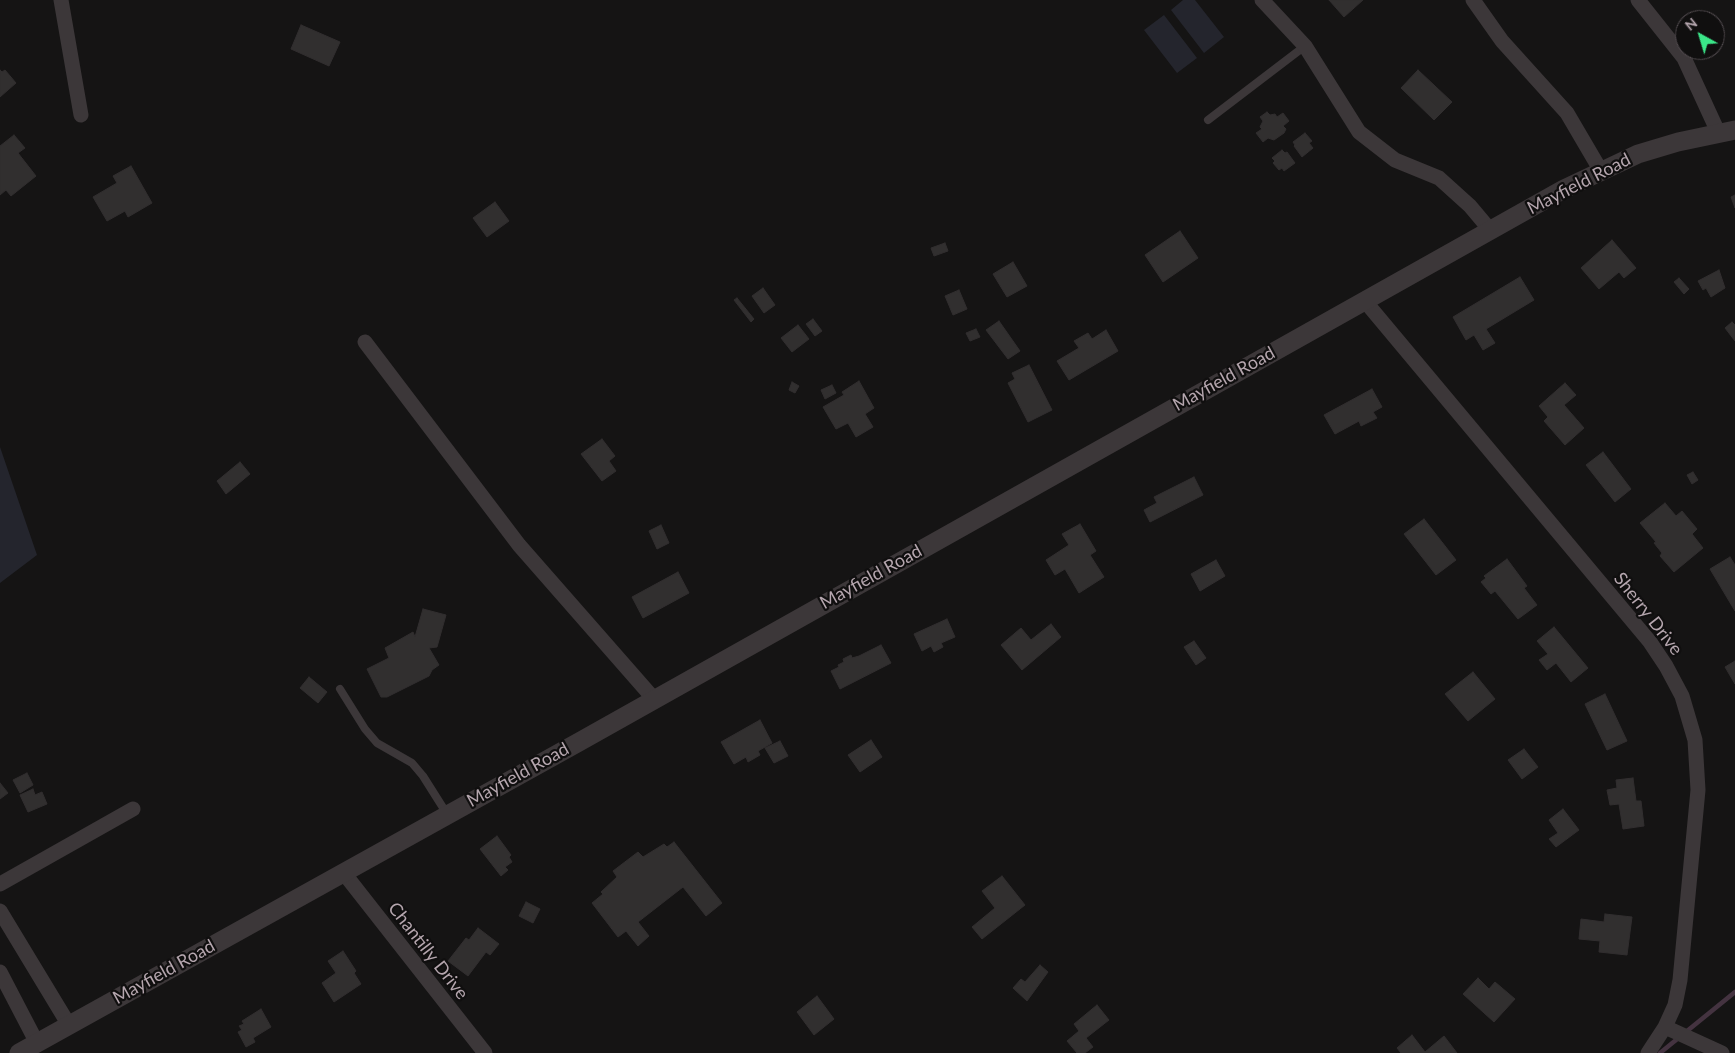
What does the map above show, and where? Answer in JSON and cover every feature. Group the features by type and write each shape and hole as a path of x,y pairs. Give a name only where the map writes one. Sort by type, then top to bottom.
{"street":[{"path":"60,0 81,115"},
{"path":"1262,0 1306,46 1359,132 1395,160 1439,178 1470,206 1491,230"},
{"path":"1473,0 1502,40 1567,113 1601,171"},
{"path":"1638,0 1684,58 1726,131"},
{"name":"Mayfield Road","path":"19,1053 1491,230 1601,171 1646,152 1726,131"},
{"name":"Sherry Drive","path":"1364,300 1650,642 1666,666 1682,696 1695,740 1698,790 1680,980 1675,1005 1665,1027 1648,1053"},
{"path":"366,342 519,545 654,699"},
{"path":"0,884 132,809"},
{"name":"Chantilly Drive","path":"344,872 485,1053"},
{"path":"0,911 69,1025"},
{"path":"0,972 37,1043"},
{"path":"1665,1027 1722,1053"}],"lane":[{"path":"1208,120 1306,46"},
{"path":"340,689 365,729 377,743 412,763 418,769 448,814"}],"shaded area":[{"path":"1183,0 1195,0 1224,37 1204,53 1171,10"},
{"path":"1164,15 1197,58 1177,73 1144,30"},
{"path":"0,447 37,555 0,583"}],"building":[{"path":"1329,0 1363,0 1344,17"},
{"path":"301,25 340,42 329,66 291,49"},
{"path":"0,70 2,72 5,70 16,83 0,97"},
{"path":"1418,70 1452,102 1434,120 1401,88"},
{"path":"1267,112 1270,115 1275,114 1277,117 1283,113 1289,121 1283,126 1286,129 1284,133 1274,140 1268,138 1263,142 1256,133 1262,129 1260,127 1263,121 1260,117"},
{"path":"1305,133 1312,141 1309,143 1313,148 1302,157 1293,142"},
{"path":"14,135 25,148 18,153 36,176 11,196 6,190 0,195 0,146"},
{"path":"1282,150 1285,153 1287,152 1295,163 1284,171 1282,168 1279,170 1273,163 1275,161 1272,158"},
{"path":"131,166 152,203 128,217 125,211 107,221 93,197 117,183 113,176"},
{"path":"1735,195 1735,208 1731,197"},
{"path":"495,202 509,221 487,237 473,218"},
{"path":"1180,231 1198,258 1163,282 1145,255"},
{"path":"1612,240 1636,268 1624,278 1619,272 1599,289 1581,268"},
{"path":"945,243 948,251 934,256 931,248"},
{"path":"1013,262 1027,286 1007,297 993,274"},
{"path":"1719,270 1725,288 1711,297 1706,288 1703,290 1698,281"},
{"path":"1520,277 1534,300 1486,329 1495,343 1483,350 1474,335 1466,340 1453,317"},
{"path":"1679,278 1689,289 1684,294 1674,282"},
{"path":"763,288 775,305 764,313 752,296"},
{"path":"959,290 967,309 953,315 945,296"},
{"path":"737,298 754,319 751,322 734,300"},
{"path":"813,319 822,331 815,336 806,324"},
{"path":"999,321 1020,351 1008,359 986,330"},
{"path":"1732,322 1735,325 1735,341 1725,328"},
{"path":"798,325 809,339 792,352 781,338"},
{"path":"976,329 980,337 970,341 966,333"},
{"path":"1106,330 1118,351 1069,380 1057,361 1079,348 1074,341 1088,333 1092,339"},
{"path":"1029,365 1052,410 1028,422 1008,383 1015,379 1012,373"},
{"path":"859,381 874,408 865,414 873,427 856,437 848,423 836,429 823,407 844,395 842,392"},
{"path":"792,382 799,386 795,393 789,390"},
{"path":"1565,383 1576,395 1564,405 1584,428 1565,445 1544,421 1548,417 1539,406"},
{"path":"832,385 836,393 825,399 821,390"},
{"path":"1372,389 1382,407 1373,412 1377,418 1361,426 1359,421 1335,434 1324,415"},
{"path":"602,439 615,456 609,461 616,471 602,481 581,454"},
{"path":"1603,452 1631,489 1615,502 1586,465"},
{"path":"240,462 250,474 226,494 217,481"},
{"path":"1693,472 1698,480 1692,484 1687,475"},
{"path":"1194,477 1203,495 1150,522 1144,510 1157,503 1154,497"},
{"path":"1665,503 1676,516 1682,511 1697,529 1692,534 1703,548 1674,572 1660,556 1662,553 1654,543 1656,542 1640,523"},
{"path":"1424,519 1456,560 1436,575 1404,534"},
{"path":"1080,524 1096,551 1090,555 1104,577 1079,593 1065,569 1055,575 1046,560 1069,545 1062,534"},
{"path":"661,525 669,543 657,549 649,531"},
{"path":"1730,557 1735,565 1735,611 1710,569"},
{"path":"1507,559 1527,586 1524,588 1537,605 1518,619 1495,591 1491,594 1481,582 1486,578 1484,576"},
{"path":"1216,560 1225,576 1200,591 1191,574"},
{"path":"678,572 689,593 643,618 632,597"},
{"path":"423,609 446,615 437,647 429,648 439,665 432,670 429,676 387,697 381,697 367,669 389,658 385,648 413,632 415,637"},
{"path":"947,619 955,637 941,643 943,647 934,652 931,646 922,651 914,634"},
{"path":"1051,624 1061,637 1022,670 1001,645 1021,628 1031,640"},
{"path":"1554,627 1588,668 1571,682 1556,663 1547,670 1539,660 1548,654 1537,641"},
{"path":"1194,641 1206,658 1196,665 1184,647"},
{"path":"881,645 891,663 840,689 831,671 844,662 843,659 851,655 852,658 859,656"},
{"path":"1735,661 1735,684 1725,667"},
{"path":"1473,672 1495,699 1468,721 1445,694"},
{"path":"309,677 327,692 318,703 300,688"},
{"path":"1605,694 1627,741 1607,750 1585,704"},
{"path":"760,720 772,743 758,751 760,755 748,762 746,757 734,764 721,742"},
{"path":"871,740 882,757 860,772 848,755"},
{"path":"780,741 788,756 774,763 765,748"},
{"path":"1524,749 1538,767 1522,779 1508,760"},
{"path":"27,773 33,785 20,793 13,780"},
{"path":"1633,778 1636,801 1641,801 1644,826 1623,829 1619,804 1610,805 1607,790 1617,788 1616,780"},
{"path":"0,783 8,793 0,799"},
{"path":"33,789 35,795 42,792 47,804 28,812 20,795"},
{"path":"1563,809 1579,830 1556,847 1549,839 1558,833 1549,820"},
{"path":"497,836 511,855 509,857 512,862 505,867 508,870 501,876 480,849"},
{"path":"674,842 722,903 706,916 683,887 638,922 649,936 638,946 626,931 618,937 592,903 603,894 601,892 617,877 613,871 638,852 643,857 664,844 667,847"},
{"path":"1002,876 1025,905 982,939 972,927 995,908 982,891"},
{"path":"526,902 540,909 533,923 519,916"},
{"path":"1605,914 1632,917 1627,955 1599,952 1600,941 1579,939 1581,919 1604,922"},
{"path":"478,928 499,944 490,955 486,952 468,976 448,961 466,938 469,940"},
{"path":"343,951 356,971 354,973 361,984 334,1002 322,983 336,973 328,961"},
{"path":"1040,965 1048,972 1027,1001 1013,988 1021,979 1025,982"},
{"path":"1478,978 1489,989 1495,982 1515,999 1494,1022 1463,994"},
{"path":"817,996 834,1019 814,1035 797,1012"},
{"path":"1097,1005 1109,1020 1086,1038 1093,1047 1085,1053 1077,1053 1067,1041 1079,1031 1074,1024"},
{"path":"261,1009 271,1027 253,1038 255,1042 246,1047 238,1032 242,1030 239,1026 244,1024 242,1021"},
{"path":"1412,1035 1425,1052 1444,1036 1457,1053 1401,1053 1397,1048"}],"waterway":[{"path":"1660,1053 1735,992"}]}
